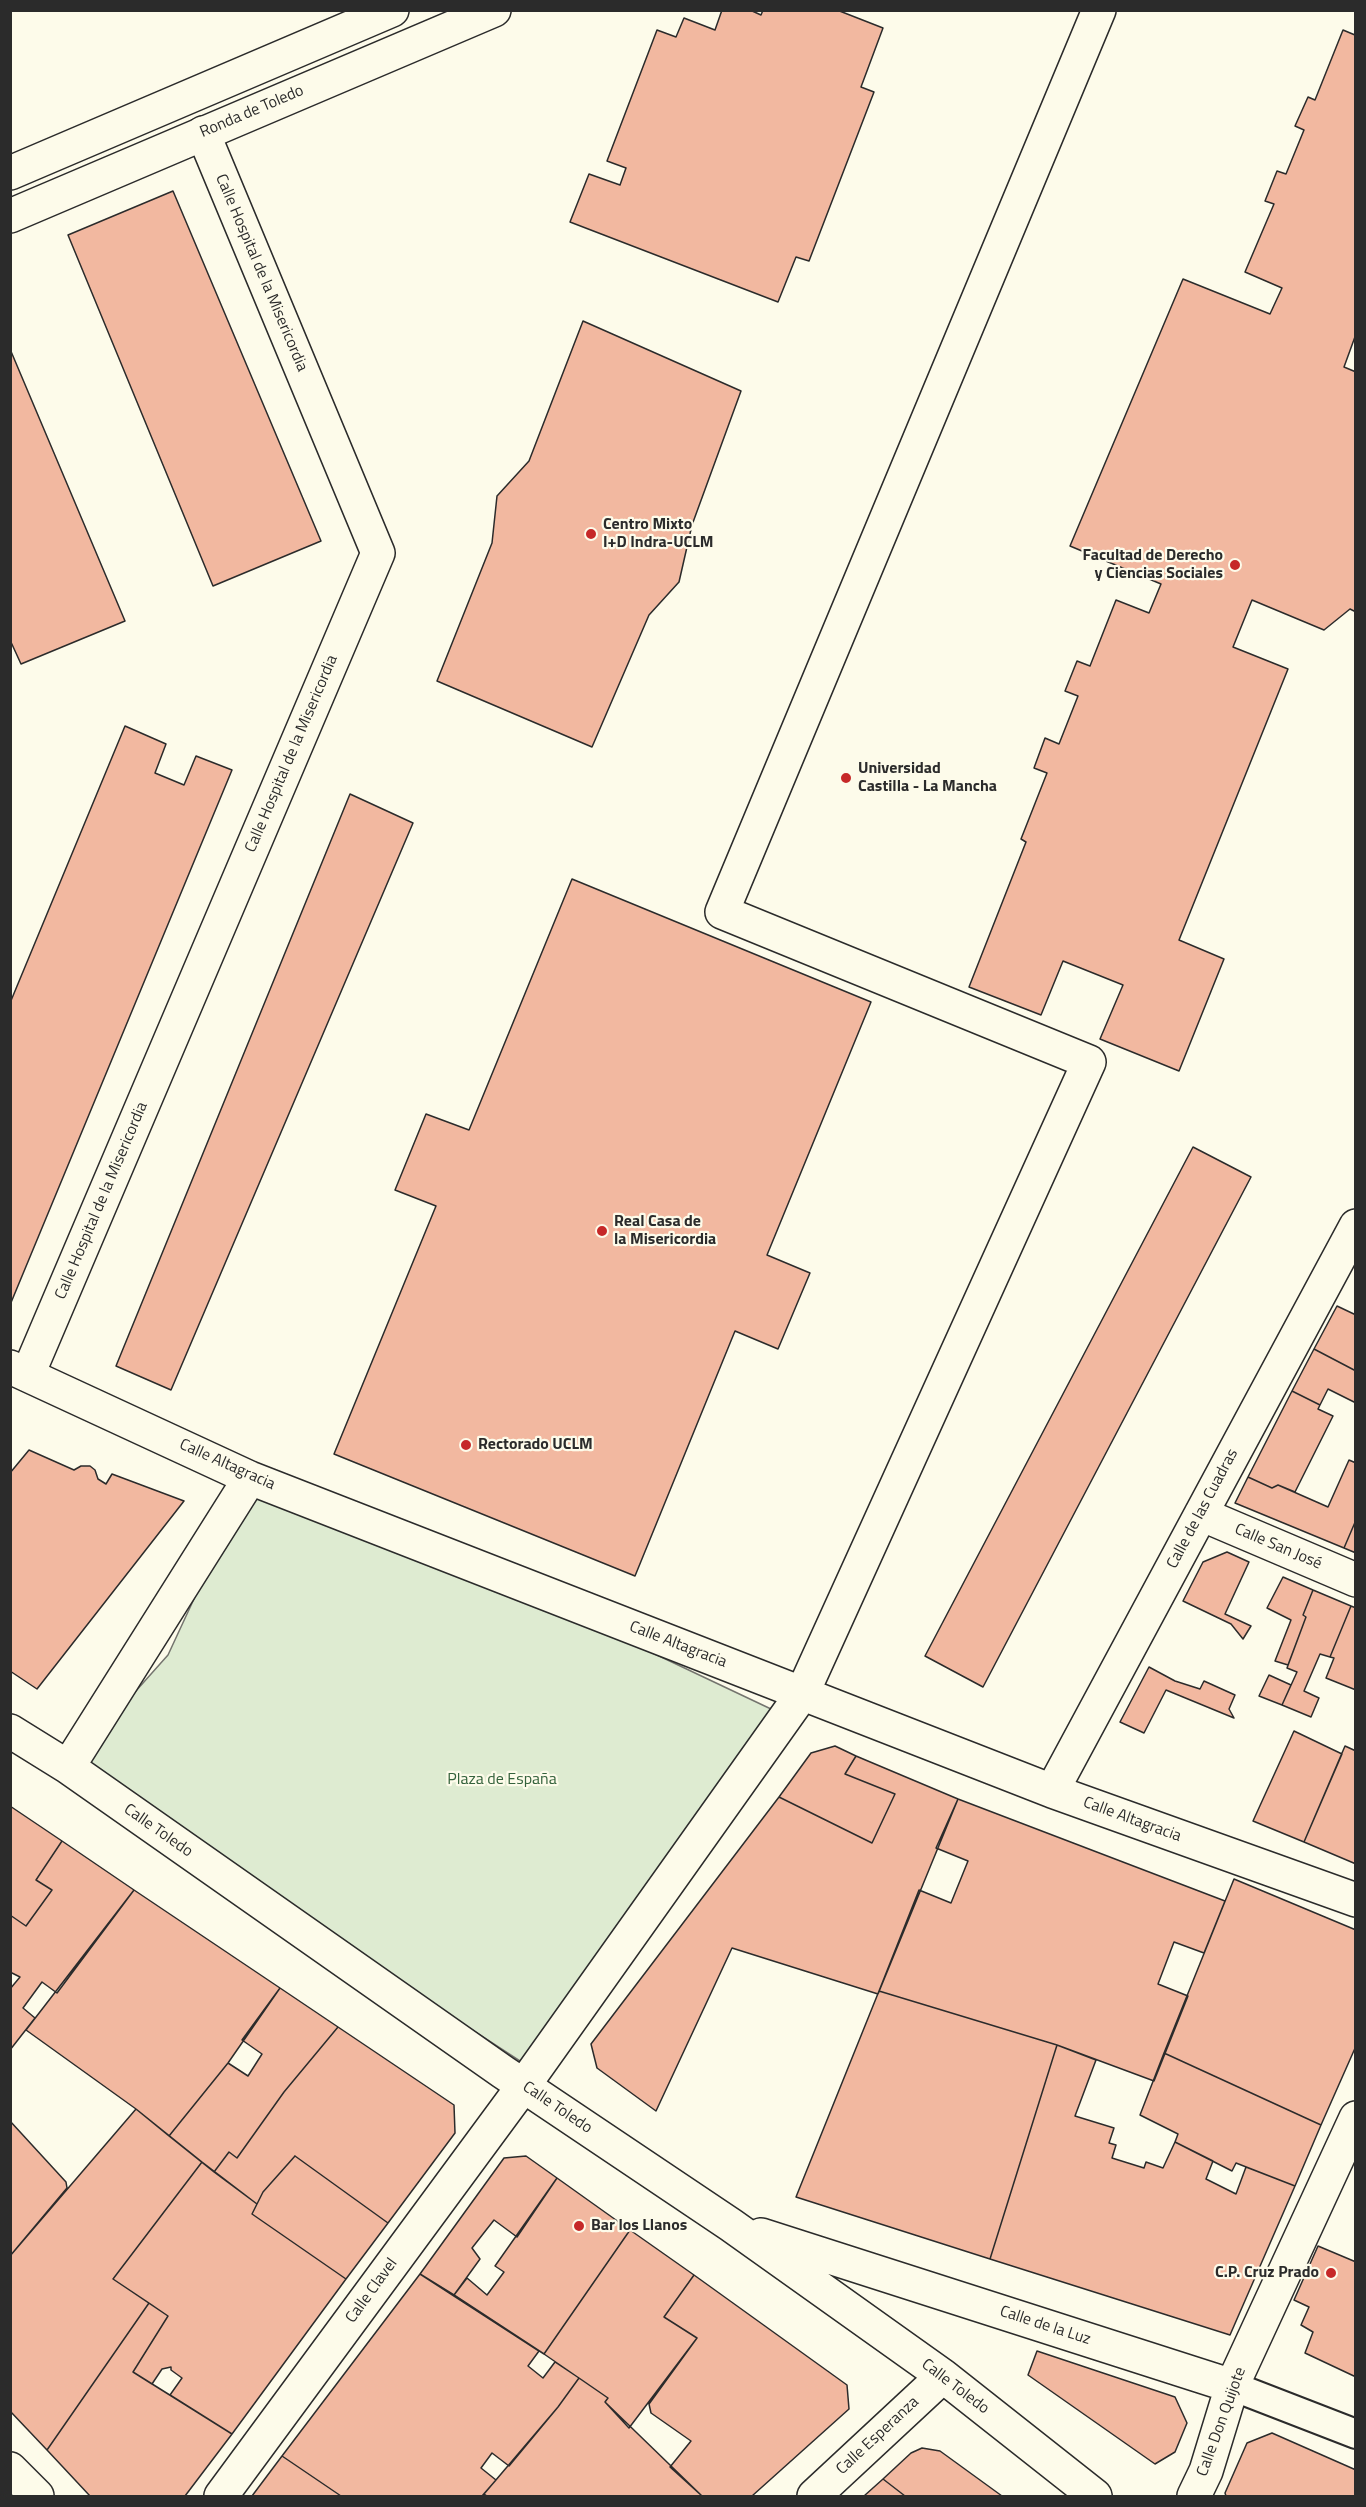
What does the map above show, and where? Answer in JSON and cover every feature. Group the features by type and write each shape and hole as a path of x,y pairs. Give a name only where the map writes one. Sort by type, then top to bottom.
{"main road":[{"path":"10,173 392,10"},
{"name":"Ronda de Toledo","path":"10,216 494,10"},
{"path":"524,2085 802,1694 1089,1062 722,912 1099,10"},
{"name":"Calle Hospital de la Misericordia","path":"19,1370 378,553 203,133"},
{"name":"Calle de las Cuadras","path":"1052,1791 1356,1226"},
{"name":"Calle Altagracia","path":"19,1370 250,1478 1052,1791 1356,1900"},
{"path":"68,1767 250,1478"},
{"name":"Calle San José","path":"1201,1514 1356,1580"},
{"name":"Calle Toledo","path":"10,1731 68,1767 524,2085 731,2225 943,2376 1095,2496"},
{"name":"Calle Clavel","path":"221,2496 524,2085"},
{"name":"Calle Don Quijote","path":"1194,2496 1206,2471 1232,2386 1356,2118"},
{"name":"Calle de la Luz","path":"731,2225 1232,2386"},
{"name":"Calle Esperanza","path":"814,2496 943,2376"},
{"path":"10,2469 37,2496"}],"street":[{"name":"Calle de la Luz","path":"1232,2386 1356,2434"}],"green space":[{"name":"Plaza de España","path":"250,1478 429,1547 771,1709 523,2063 68,1767 168,1655"}],"building":[{"path":"722,10 750,10 761,15 763,10 837,10 883,28 861,87 874,92 809,261 796,257 778,302 570,222 589,174 620,185 626,168 607,161 657,30 676,37 684,18 715,30"},
{"name":"Facultad de Derecho y Ciencias Sociales","path":"1343,30 1355,35 1356,33 1356,334 1344,367 1356,372 1356,612 1350,609 1324,630 1252,600 1233,647 1288,669 1179,940 1224,959 1179,1071 1100,1039 1123,985 1063,961 1041,1015 969,987 1026,842 1021,839 1047,773 1034,768 1045,738 1059,744 1078,696 1065,691 1077,661 1090,666 1116,600 1149,613 1161,584 1070,546 1183,279 1270,314 1282,288 1245,272 1274,204 1265,201 1277,171 1286,174 1304,130 1295,126 1308,97 1315,100"},
{"path":"173,191 321,541 213,586 68,235"},
{"name":"Centro Mixto I+D Indra-UCLM","path":"583,321 741,391 692,525 679,582 649,615 592,747 437,681 492,543 497,496 529,461"},
{"path":"10,349 125,621 21,664 10,640"},
{"path":"125,726 166,744 155,773 184,785 196,756 232,770 10,1305 10,1003"},
{"path":"350,794 413,823 171,1390 116,1366"},
{"name":"Real Casa de la Misericordia","path":"572,879 871,1002 767,1255 810,1273 778,1349 735,1331 635,1576 334,1454 436,1206 395,1190 426,1114 469,1130"},
{"path":"1193,1147 1251,1177 983,1687 925,1656"},
{"path":"1337,1306 1356,1315 1356,1371 1314,1349"},
{"path":"1314,1349 1356,1371 1356,1403 1328,1389 1320,1405 1292,1391"},
{"path":"1292,1391 1320,1405 1318,1409 1333,1416 1295,1492 1278,1485 1272,1488 1248,1477"},
{"path":"29,1450 74,1470 81,1466 90,1466 95,1470 98,1479 106,1484 112,1474 184,1501 37,1689 10,1671 10,1473"},
{"path":"1349,1460 1356,1463 1356,1520 1344,1548 1235,1503 1248,1477 1272,1488 1278,1485 1328,1507"},
{"path":"1356,1520 1356,1553 1344,1548"},
{"path":"1227,1552 1249,1562 1225,1614 1251,1626 1243,1639 1231,1624 1183,1601 1203,1562"},
{"path":"1283,1577 1313,1590 1303,1615 1306,1617 1288,1665 1275,1661 1291,1620 1267,1608"},
{"path":"1313,1590 1351,1606 1330,1657 1320,1654 1304,1691 1319,1698 1311,1717 1282,1705 1297,1672 1287,1668 1306,1617 1303,1615"},
{"path":"1351,1606 1356,1608 1356,1690 1326,1678 1334,1658 1330,1657"},
{"path":"1149,1667 1175,1681 1200,1689 1204,1681 1235,1695 1229,1709 1234,1718 1166,1690 1144,1733 1120,1722"},
{"path":"1269,1675 1291,1685 1282,1705 1259,1696"},
{"path":"1294,1731 1342,1754 1304,1842 1253,1821"},
{"path":"835,1746 856,1756 845,1774 895,1794 872,1843 779,1797 811,1753"},
{"path":"1345,1746 1356,1751 1356,1864 1304,1842"},
{"path":"856,1756 958,1799 878,1994 732,1948 656,2111 597,2068 591,2044 779,1797 872,1843 895,1794 845,1774"},
{"path":"958,1799 1225,1901 1204,1953 1174,1942 1158,1984 1188,1996 1154,2081 1057,2045 879,1991 919,1890 951,1903 968,1861 936,1848"},
{"path":"10,1806 62,1841 36,1880 52,1890 26,1926 10,1915"},
{"path":"62,1841 134,1890 57,1993 42,1982 23,2008 35,2018 10,2050 10,1989 20,1977 10,1972 10,1915 26,1926 52,1890 36,1880"},
{"path":"1234,1879 1356,1930 1356,2046 1321,2125 1164,2053"},
{"path":"134,1890 280,1988 228,2063 169,2136 136,2109 26,2030"},
{"path":"280,1988 338,2027 284,2092 237,2158 229,2152 214,2172 169,2136 228,2063 248,2076 262,2054 242,2040"},
{"path":"879,1991 1057,2045 990,2259 796,2197"},
{"path":"338,2027 454,2105 455,2133 388,2223 295,2156 263,2192 257,2204 214,2172 229,2152 237,2158 284,2092"},
{"path":"1057,2045 1096,2060 1075,2116 1114,2128 1109,2143 1116,2145 1112,2158 1144,2168 1146,2162 1163,2168 1175,2142 1213,2161 1206,2179 1236,2194 1246,2167 1295,2186 1230,2335 990,2259"},
{"path":"1164,2053 1321,2125 1295,2186 1236,2163 1232,2171 1175,2142 1178,2134 1140,2115"},
{"path":"136,2109 202,2162 113,2279 149,2303 47,2450 10,2411 10,2256"},
{"path":"10,2121 66,2182 67,2188 10,2256"},
{"path":"295,2156 388,2223 346,2279 252,2214 263,2192"},
{"path":"526,2156 557,2178 517,2237 494,2220 472,2248 480,2259 454,2295 420,2274 504,2158"},
{"path":"202,2162 257,2204 252,2214 346,2279 232,2434 170,2395 182,2378 171,2370 171,2367 162,2369 152,2384 133,2372 168,2316 113,2279"},
{"path":"557,2178 630,2230 544,2354 454,2295 467,2278 487,2295 504,2272 495,2266"},
{"path":"630,2230 694,2275 664,2317 697,2338 629,2428 605,2402 608,2398 544,2354"},
{"path":"1318,2246 1356,2262 1356,2377 1305,2353 1313,2332 1301,2325 1309,2307 1294,2300"},
{"path":"420,2274 539,2351 528,2366 543,2378 555,2362 579,2378 509,2466 492,2453 481,2468 496,2480 482,2496 341,2496 282,2456"},
{"path":"694,2275 847,2385 849,2409 752,2496 702,2496 670,2467 691,2441 651,2413 649,2404 697,2338 664,2317"},
{"path":"149,2303 168,2316 133,2372 232,2434 185,2496 90,2496 47,2450"},
{"path":"1037,2351 1175,2397 1187,2423 1175,2452 1155,2464 1028,2375"},
{"path":"579,2378 608,2398 605,2402 702,2496 487,2496 484,2494 558,2407"},
{"path":"1272,2433 1356,2470 1356,2496 1226,2496 1225,2493 1247,2443"},
{"path":"922,2448 940,2451 1002,2496 905,2496 883,2479 911,2453"},
{"path":"282,2456 341,2496 252,2496"},
{"path":"883,2479 905,2496 864,2496"}],"place":[{"name":"Centro Mixto I+D Indra-UCLM","path":"591,534"},
{"name":"Facultad de Derecho y Ciencias Sociales","path":"1235,565"},
{"name":"Universidad Castilla - La Mancha","path":"846,778"},
{"name":"Real Casa de la Misericordia","path":"602,1231"},
{"name":"Rectorado UCLM","path":"466,1445"},
{"name":"Bar los Llanos","path":"579,2226"},
{"name":"C.P. Cruz Prado","path":"1331,2273"}]}
